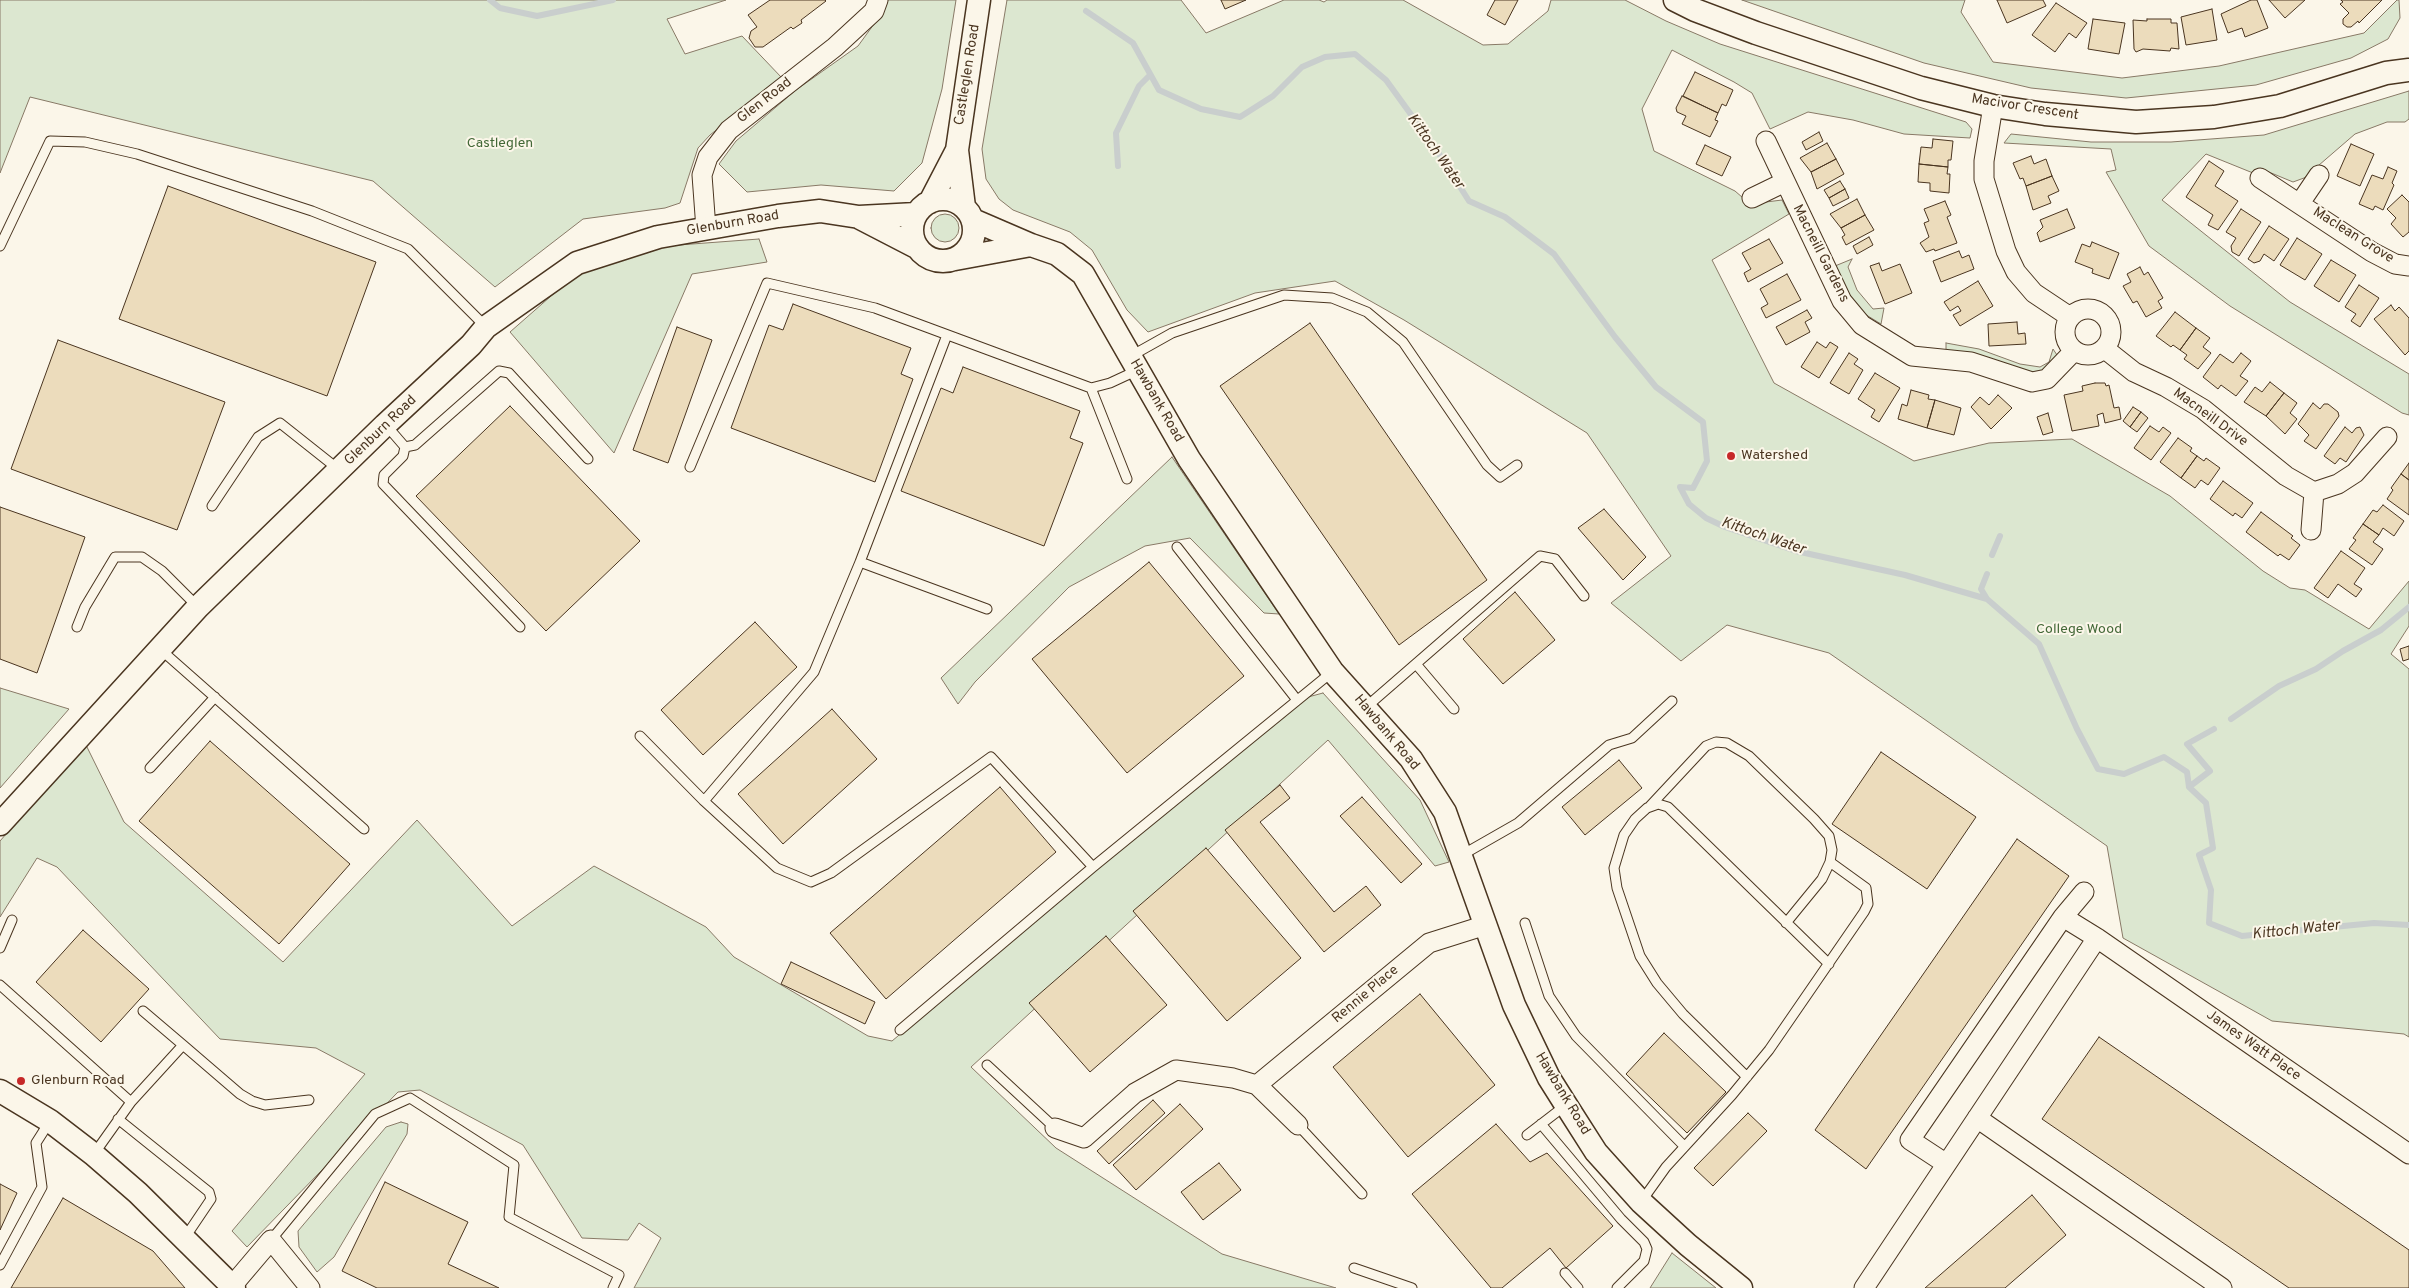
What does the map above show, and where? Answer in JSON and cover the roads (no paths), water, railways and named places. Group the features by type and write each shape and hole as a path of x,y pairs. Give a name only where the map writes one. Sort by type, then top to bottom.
{"street":[{"name":"Glen Road","path":"706,229 702,175 708,157 728,130 835,47 874,11 878,0"},
{"name":"Castleglen Road","path":"969,213 957,150 980,0"},
{"name":"Macivor Crescent","path":"1675,0 1695,10 1756,33 1921,88 1993,106 2045,114 2136,122 2214,117 2280,106 2386,73 2409,70"},
{"name":"Macivor Crescent","path":"2386,73 2409,53"},
{"path":"1993,106 1984,161 1984,179 2006,252 2016,272 2034,293 2070,317"},
{"name":"Macneill Gardens","path":"1766,140 1784,182 1842,301 1862,325 1912,356 1971,362 2032,382 2047,379 2074,351"},
{"name":"Castleglen Road","path":"923,208 957,150"},
{"name":"Maclean Grove","path":"2300,203 2319,174"},
{"name":"Maclean Grove","path":"2260,178 2372,252 2395,264 2409,266"},
{"path":"1752,198 1784,182"},
{"path":"948,199 969,213 974,236 968,250 955,259 941,261 928,257 918,248 912,232 923,208 948,199"},
{"name":"Glenburn Road","path":"0,824 198,607 385,425 472,345 486,327 577,263 658,237 706,229 820,211 859,217 923,208"},
{"name":"Hawbank Road","path":"969,213 1031,246 1057,254 1083,274 1189,460 1332,671 1411,759 1445,812 1462,855 1514,1005 1549,1078 1596,1152 1640,1202 1688,1246 1741,1288"},
{"name":"Glenburn Road","path":"859,217 918,248"},
{"name":"Hawbank Road","path":"955,259 1031,246"},
{"path":"2089,308 2100,311 2108,318 2112,329 2111,340 2105,349 2090,355 2074,351 2068,344 2065,335 2070,317 2078,310 2089,308"},
{"name":"Macneill Drive","path":"2105,349 2134,372 2166,386 2203,410 2286,476 2314,492"},
{"path":"2310,530 2314,492 2338,484 2355,473 2387,437"},
{"path":"1945,1163 1910,1140 2063,918 2084,892"},
{"name":"James Watt Place","path":"2063,918 2097,938 2409,1154"},
{"name":"Rennie Place","path":"1257,1085 1429,943 1486,925"},
{"path":"1864,1288 1945,1163 2097,938"},
{"path":"1055,1128 1084,1138 1135,1093 1176,1070 1234,1078 1257,1085 1298,1125"},
{"path":"1,1093 50,1121 93,1154 138,1193 233,1287 271,1240 310,1288"},
{"path":"1977,1118 2222,1288"}],"lane":[{"path":"0,246 50,141 85,142 137,154 275,199 408,249 486,327"},
{"path":"690,466 767,283 874,308 1091,388 1110,383 1172,333 1284,295 1332,298 1367,312 1403,342 1487,465 1500,477 1517,464"},
{"path":"704,802 814,672 860,562 947,335"},
{"path":"405,447 415,445 499,371 509,373 588,459"},
{"path":"1091,388 1127,479"},
{"path":"212,506 258,436 280,423 340,470"},
{"path":"385,425 405,447"},
{"path":"405,447 403,456 384,475 383,484 520,627"},
{"path":"1177,547 1297,700"},
{"path":"1365,708 1540,556 1555,559 1584,596"},
{"path":"77,627 85,607 115,557 142,557 162,571 198,607"},
{"path":"860,562 987,609"},
{"path":"160,649 364,829"},
{"path":"1416,664 1454,709"},
{"path":"900,1030 1093,867 1332,671"},
{"path":"150,768 215,697"},
{"path":"1462,855 1518,823 1609,745 1632,738 1672,701"},
{"path":"640,736 704,802 777,868 811,882 831,873 991,757 1093,867"},
{"path":"1747,1077 1689,1020 1657,983 1640,956 1631,934 1617,888 1614,868 1624,835 1635,820 1706,746 1716,742 1727,743 1749,756 1829,836 1832,850 1830,862 1822,879 1786,923"},
{"path":"1647,808 1658,804 1668,807 1829,964"},
{"path":"1640,1202 1666,1167 1769,1050 1864,912 1868,904 1866,888 1830,862"},
{"path":"0,948 12,920"},
{"path":"1525,923 1549,996 1576,1036 1684,1146"},
{"path":"0,985 131,1102"},
{"path":"143,1011 240,1094 252,1101 265,1105 309,1100"},
{"path":"93,1154 131,1102 183,1045"},
{"path":"987,1065 1055,1128"},
{"path":"271,1240 376,1114 410,1098 514,1165 509,1218 619,1275 612,1288"},
{"path":"1527,1135 1566,1105"},
{"path":"118,1119 211,1196 184,1239"},
{"path":"0,1265 42,1187 36,1143 50,1121"},
{"path":"1541,1124 1615,1212 1644,1242 1647,1249 1644,1261 1617,1288"},
{"path":"1298,1125 1362,1194"},
{"path":"1354,1268 1412,1288"},
{"path":"1565,1273 1578,1288"}],"waterway":[{"name":"Kittoch Water","path":"490,0 500,8 537,16 613,0"},
{"name":"Kittoch Water","path":"1086,11 1133,43 1159,90 1201,109 1240,117 1273,96 1302,67 1325,57 1355,54 1386,80 1436,149 1469,201 1505,217 1554,254 1615,337 1656,387 1703,422 1707,461 1693,488 1680,487 1689,504 1706,518 1725,527 1796,551 1905,575 1987,599 2039,644 2077,729 2098,769 2124,774 2164,757 2187,772 2189,787 2206,803 2213,848 2199,855 2211,890 2209,923 2242,936 2374,923 2409,925"},
{"path":"1118,166 1116,133 1139,86 1150,75"},
{"path":"1992,555 2000,536"},
{"path":"1987,574 1981,589 1987,599"},
{"path":"2231,719 2279,686 2316,669 2343,651 2381,630 2409,607"},
{"path":"2189,787 2210,771 2187,744 2214,729"}],"place":[{"name":"Watershed","path":"1731,456"},
{"name":"Glenburn Road","path":"21,1081"}],"park label":[{"name":"Castleglen","path":"500,144"},
{"name":"College Wood","path":"2079,630"}]}
